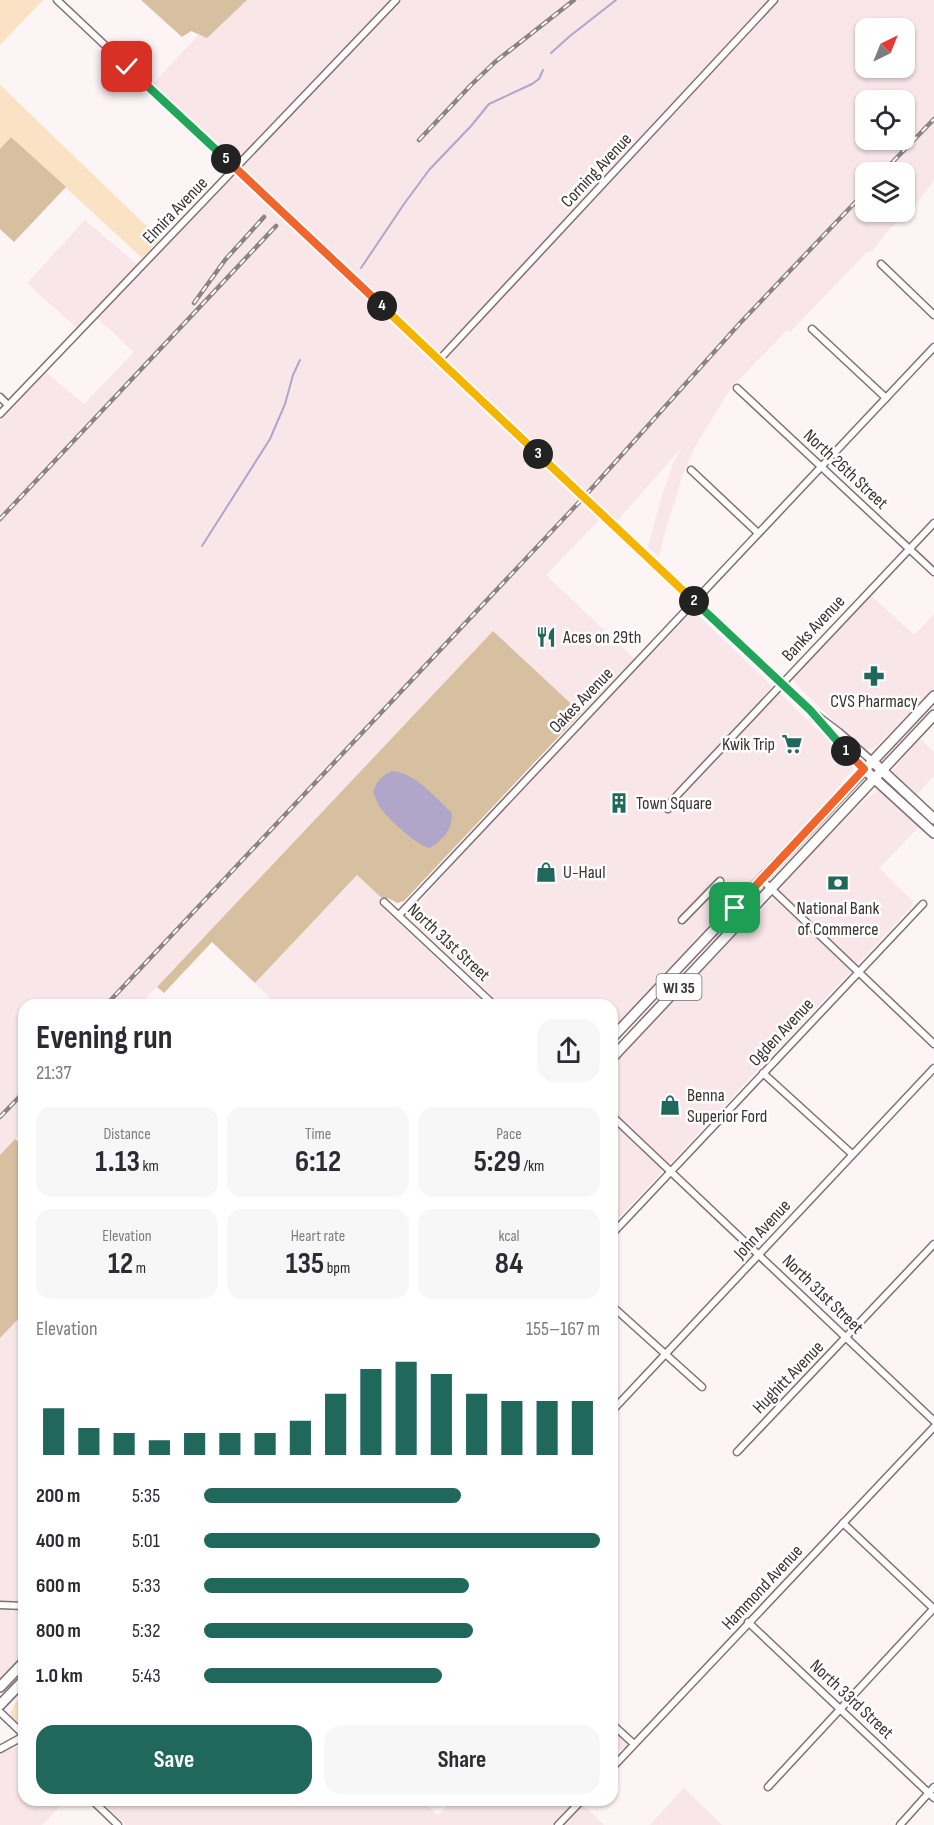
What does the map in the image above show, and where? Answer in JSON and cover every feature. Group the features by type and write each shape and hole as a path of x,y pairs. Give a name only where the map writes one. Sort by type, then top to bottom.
{"main road":[{"name":"WI 35","path":"618,1032 934,696"},
{"name":"WI 35","path":"618,1052 934,715"},
{"path":"872,761 934,819"},
{"path":"864,769 931,829"},
{"path":"0,1687 18,1668"},
{"path":"0,1706 18,1686"}],"street":[{"path":"57,0 782,684 872,761"},
{"name":"Elmira Avenue","path":"0,414 396,0"},
{"name":"Corning Avenue","path":"439,360 774,0"},
{"path":"881,264 934,315"},
{"path":"812,329 886,398"},
{"name":"Oakes Avenue","path":"399,915 934,347"},
{"name":"North 26th Street","path":"738,388 934,572"},
{"path":"0,397 8,405"},
{"path":"691,470 758,533"},
{"name":"Banks Avenue","path":"668,809 681,791 934,523"},
{"path":"810,710 829,734 864,769"},
{"path":"682,921 720,880"},
{"path":"762,880 934,1044"},
{"name":"North 31st Street","path":"384,902 488,999"},
{"name":"Ogden Avenue","path":"618,1228 923,904"},
{"name":"John Avenue","path":"618,1405 934,1068"},
{"path":"763,1072 852,1154"},
{"name":"North 31st Street","path":"618,1122 934,1421"},
{"name":"Hughitt Avenue","path":"737,1452 934,1244"},
{"path":"618,1312 702,1387"},
{"name":"Hammond Avenue","path":"618,1761 934,1427"},
{"path":"768,1786 934,1609 843,1523"},
{"path":"0,1605 18,1606"},
{"name":"North 33rd Street","path":"748,1622 932,1793"},
{"path":"0,1712 18,1730"},
{"path":"618,1729 634,1744"},
{"path":"0,1749 18,1739"},
{"path":"900,1825 932,1793"},
{"path":"98,1806 118,1825"},
{"path":"558,1825 576,1806"}],"shaded area":[{"path":"0,0 43,0 0,45"},
{"path":"141,0 247,0 207,38 191,31 182,37"},
{"path":"231,0 934,0 934,180 915,206 915,162 855,162 855,222 898,222 872,251 867,252 790,332 787,330 731,388 695,447 683,474 659,557 648,547 662,495 682,447 617,521 607,512 546,575 641,665 690,614 698,615 852,763 853,770 837,788 831,800 740,896 721,912 692,943 688,951 661,975 645,998 618,1025 618,999 496,999 413,921 411,913 445,873 588,720 493,631 146,999 18,999 18,1136 0,1155 0,414 42,369 84,404 134,352 95,316 80,331 27,283 85,220 140,267 235,168 149,88"},
{"path":"0,85 160,239 142,258 11,137 0,149"},
{"path":"11,137 66,187 14,242 0,229 0,149"},
{"path":"869,594 914,635 934,614 934,690 876,746 868,750 857,744 793,679 794,675"},
{"path":"493,631 581,713 404,901 397,903 388,898 385,901 357,875 255,983 212,942 164,993 157,987"},
{"path":"919,738 934,752 934,776 914,797 891,774"},
{"path":"392,771 400,772 416,780 451,812 449,828 430,848 418,843 403,831 379,806 373,792 380,779"},
{"path":"878,791 886,794 922,824 879,868 913,901 912,906 618,1219 618,1057 740,928 756,917 784,882 869,796"},
{"path":"357,875 385,901 381,906 479,999 271,999 255,983"},
{"path":"15,1139 18,1142 18,1319 0,1338 0,1155"},
{"path":"18,1319 18,1662 0,1682 0,1338"},
{"path":"18,1700 18,1723 10,1713"},
{"path":"618,1733 634,1744 628,1750 618,1751"},
{"path":"18,1746 18,1806 60,1806 42,1825 0,1825 0,1754"},
{"path":"684,1788 722,1825 650,1825"},
{"path":"106,1806 428,1806 438,1815 447,1806 584,1806 604,1825 126,1825"}],"waterway":[{"path":"551,53 616,0"},
{"path":"361,268 429,170 489,104 532,84 539,79 543,70"},
{"path":"202,546 270,439 300,360"}],"railway":[{"path":"419,140 495,62 574,0"},
{"path":"893,162 934,119"},
{"path":"112,999 584,497 741,322 855,203"},
{"path":"194,303 225,260 264,217"},
{"path":"0,519 276,226"},
{"path":"0,1117 18,1098"}],"place":[{"name":"Aces on 29th","path":"546,637"},
{"name":"CVS Pharmacy","path":"874,676"},
{"name":"Kwik Trip","path":"792,744"},
{"name":"Town Square","path":"619,803"},
{"name":"U-Haul","path":"546,872"},
{"name":"National Bank of Commerce","path":"838,883"},
{"name":"Benna Superior Ford","path":"670,1105"}],"route":[{"path":"127,67 236,167 810,710 829,734 864,769 735,908"}]}
